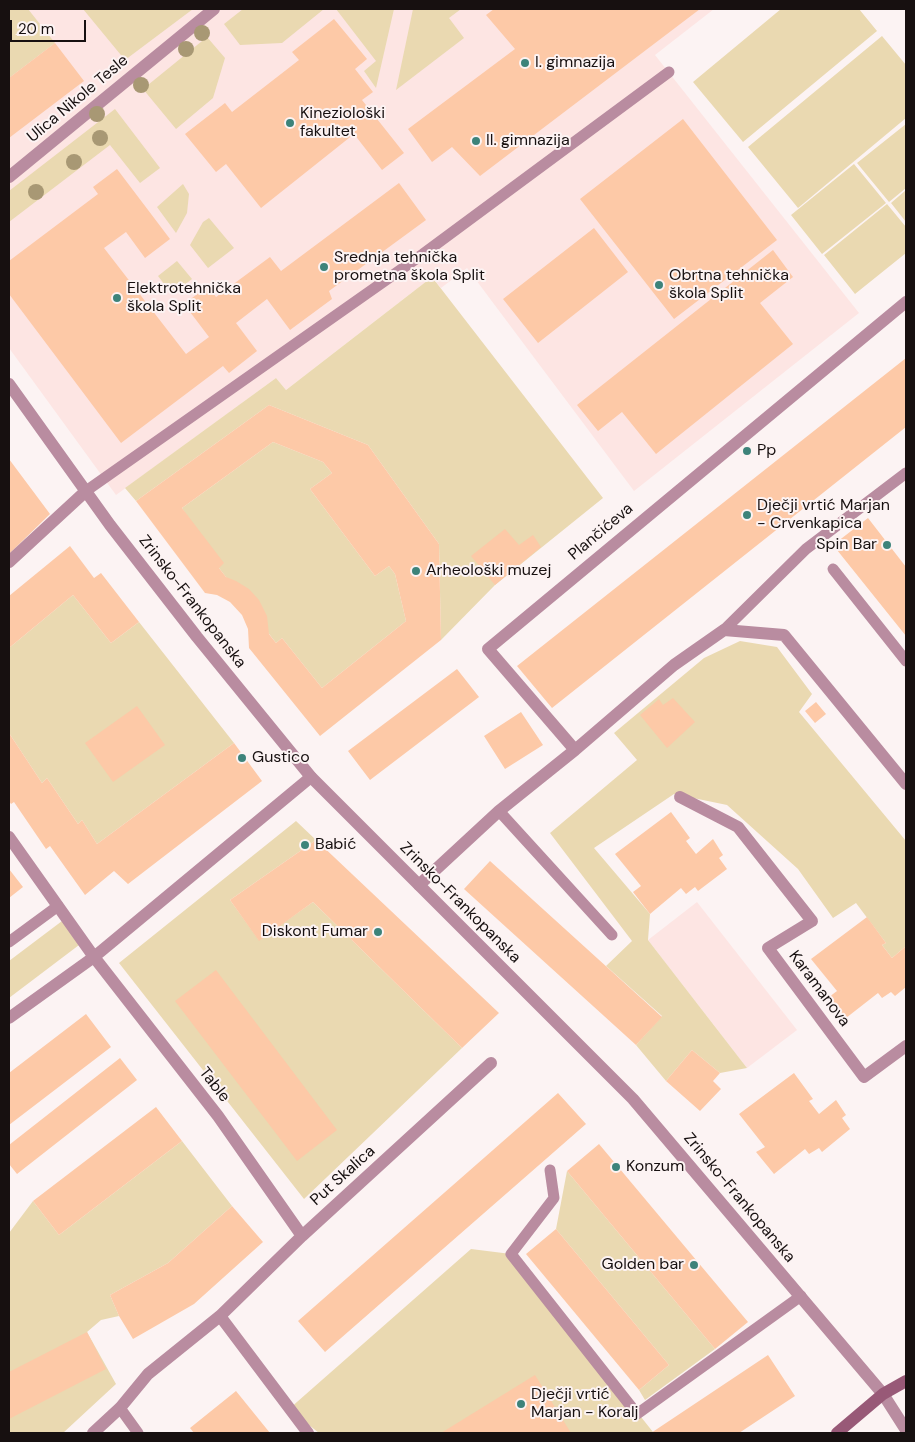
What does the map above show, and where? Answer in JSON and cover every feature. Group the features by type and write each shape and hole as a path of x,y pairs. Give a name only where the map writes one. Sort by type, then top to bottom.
{"main road":[{"path":"837,1433 883,1394 906,1381"}],"street":[{"name":"Ulica Nikole Tesle","path":"9,177 214,9"},
{"name":"Plančićeva","path":"575,750 488,649 906,302"},
{"name":"Zrinsko-Frankopanska","path":"9,384 86,491 197,637 311,777 633,1098 883,1394 906,1430"},
{"path":"9,562 86,491"},
{"path":"419,885 499,810 575,750 674,665 724,630 784,635 906,784"},
{"path":"9,1018 94,957 311,777"},
{"name":"Karamanova","path":"680,797 738,827 812,921 768,948 864,1077 906,1046"},
{"name":"Table","path":"9,837 94,957 218,1116 302,1236"},
{"name":"Put Skalica","path":"93,1433 120,1408 148,1374 220,1316 302,1236 492,1063"},
{"path":"220,1316 308,1433"}],"lane":[{"path":"86,491 423,254 669,72"},
{"path":"724,630 806,550 906,473"},
{"path":"833,569 906,661"},
{"path":"499,810 612,935"},
{"path":"9,942 58,906"},
{"path":"550,1170 554,1198 511,1254 637,1414 801,1296"},
{"path":"120,1408 138,1433"}],"shaded area":[{"path":"9,9 714,9 655,55 859,313 634,491 467,268 441,288 432,277 286,390 276,378 116,495 9,348"},
{"path":"9,9 28,9 55,43 9,78"},
{"path":"83,9 193,9 125,60"},
{"path":"243,9 324,9 282,43 240,45 224,24"},
{"path":"336,9 394,9 376,88 364,71 376,61"},
{"path":"413,9 461,9 449,18 464,38 396,90"},
{"path":"781,9 859,9 877,31 743,142 693,82"},
{"path":"882,36 906,65 906,118 798,208 748,147"},
{"path":"207,37 225,58 213,98 176,129 143,89"},
{"path":"115,109 160,168 140,183 110,145 9,222 9,191"},
{"path":"906,124 906,188 889,202 857,163"},
{"path":"854,164 886,203 822,254 791,215"},
{"path":"183,184 189,194 187,213 176,233 157,207"},
{"path":"906,190 906,222 891,203"},
{"path":"887,204 906,227 906,253 855,294 824,255"},
{"path":"209,218 234,248 208,268 190,245 203,222"},
{"path":"177,261 192,279 172,294 158,276"},
{"path":"432,277 603,498 495,585 441,640 439,544 368,445 269,405 136,501 125,488 276,378 286,390"},
{"path":"273,442 323,462 332,473 310,489 375,576 389,566 395,574 406,621 322,688 282,638 276,643 219,568 182,508"},
{"path":"73,595 111,643 139,622 234,743 97,844 82,820 78,824 47,778 42,783 9,733 9,648"},
{"path":"740,641 777,647 812,694 799,712 906,841 906,946 892,958 882,945 886,943 856,903 833,918 798,869 727,805 674,794 594,848 650,914 648,940 747,1068 720,1073 692,1050 666,1081 636,1045 662,1016 606,966 632,941 550,833 637,760 614,733 704,658"},
{"path":"296,821 316,840 230,900 259,940 313,902 462,1048 304,1199 119,963"},
{"path":"697,902 797,1030 747,1068 648,940"},
{"path":"66,918 83,942 9,998 9,961"},
{"path":"182,1141 232,1206 168,1263 110,1295 119,1316 101,1320 87,1332 116,1384 63,1433 9,1433 9,1233 33,1201 59,1235"},
{"path":"567,1171 715,1349 645,1400 639,1390 669,1365 556,1229"},
{"path":"471,1249 511,1254 653,1432 319,1433 289,1409"}],"building":[{"path":"494,9 700,9 480,176 452,147 432,162 408,129 515,49 486,15"},
{"name":"Kineziološki fakultet","path":"334,19 367,59 355,69 373,92 362,100 404,153 382,170 354,134 261,208 226,164 216,172 185,134 225,103 232,112 299,60 292,52"},
{"path":"55,43 84,81 9,138 9,78"},
{"path":"683,119 777,240 674,319 580,199"},
{"path":"117,169 170,239 145,258 126,232 104,248 186,354 209,337 184,304 208,286 216,297 270,257 281,271 399,183 426,220 329,291 332,299 290,330 267,299 236,323 257,351 229,373 223,366 121,443 9,294 9,261 98,194 93,187"},
{"path":"594,228 628,272 538,343 503,299"},
{"path":"773,250 793,277 760,303 793,344 656,454 622,412 598,431 577,405"},
{"path":"906,358 906,427 552,708 517,666"},
{"name":"Arheološki muzej","path":"269,405 368,445 439,544 441,640 320,736 249,648 248,629 242,615 230,602 217,595 205,593 136,501","holes":["273,442 323,462 332,473 310,489 375,576 389,566 395,574 406,621 322,688 282,638 276,643 269,634 267,616 259,600 249,589 226,577 219,568 224,563 182,508"]},
{"path":"9,459 50,514 9,554"},
{"path":"868,518 906,567 906,636 833,545"},
{"path":"505,529 519,545 533,535 541,547 495,585 471,556"},
{"path":"70,546 94,578 101,573 139,622 111,643 73,595 9,648 9,596"},
{"path":"457,669 479,697 370,780 348,751"},
{"path":"673,698 695,722 667,748 640,715 659,699 663,705"},
{"path":"816,702 826,714 815,723 805,711"},
{"path":"137,706 165,745 113,782 85,743"},
{"path":"521,712 543,745 505,769 484,736"},
{"path":"9,733 42,783 47,778 78,824 82,820 97,844 234,743 262,781 128,884 114,871 85,895 50,846 46,849 14,802 11,804 9,801"},
{"path":"671,812 690,838 686,841 696,854 713,839 723,855 719,858 727,869 698,891 695,887 686,894 681,888 650,914 633,892 641,886 615,854"},
{"path":"316,840 499,1013 462,1048 313,902 259,941 230,900"},
{"path":"490,861 662,1017 636,1045 464,889"},
{"path":"9,869 23,887 9,898"},
{"path":"867,917 886,943 882,945 892,958 906,946 906,987 895,996 891,992 882,998 878,993 846,1018 829,997 837,991 811,959"},
{"path":"216,970 337,1130 297,1161 175,1001"},
{"path":"86,1014 111,1047 9,1125 9,1073"},
{"path":"692,1050 720,1073 713,1081 721,1089 700,1111 666,1081"},
{"path":"120,1058 137,1080 17,1174 9,1164 9,1145"},
{"path":"794,1073 813,1099 809,1101 819,1114 836,1100 846,1115 842,1118 850,1129 822,1152 819,1148 809,1154 805,1149 774,1174 756,1152 765,1147 739,1114"},
{"path":"558,1093 586,1124 325,1352 298,1321"},
{"path":"156,1107 182,1141 59,1235 33,1201"},
{"path":"599,1144 748,1322 715,1349 567,1171"},
{"path":"232,1206 263,1242 194,1304 133,1339 119,1316 110,1295 168,1263"},
{"path":"556,1229 669,1365 639,1390 526,1254"},
{"path":"87,1332 106,1369 9,1419 9,1372"},
{"path":"768,1355 795,1396 739,1433 651,1433"},
{"name":"Dječji vrtić Marjan - Koralj","path":"535,1375 571,1433 441,1433"},
{"path":"236,1391 270,1433 194,1433 190,1428"}],"place":[{"name":"I. gimnazija","path":"525,63"},
{"name":"Kineziološki fakultet","path":"290,123"},
{"name":"II. gimnazija","path":"476,141"},
{"name":"Srednja tehnička prometna škola Split","path":"324,267"},
{"name":"Obrtna tehnička škola Split","path":"659,285"},
{"name":"Elektrotehnička škola Split","path":"117,298"},
{"name":"Pp","path":"747,451"},
{"name":"Dječji vrtić Marjan - Crvenkapica","path":"747,515"},
{"name":"Spin Bar","path":"887,545"},
{"name":"Arheološki muzej","path":"416,571"},
{"name":"Gustico","path":"242,758"},
{"name":"Babić","path":"305,845"},
{"name":"Diskont Fumar","path":"378,932"},
{"name":"Konzum","path":"616,1167"},
{"name":"Golden bar","path":"694,1265"},
{"name":"Dječji vrtić Marjan - Koralj","path":"521,1404"}]}
